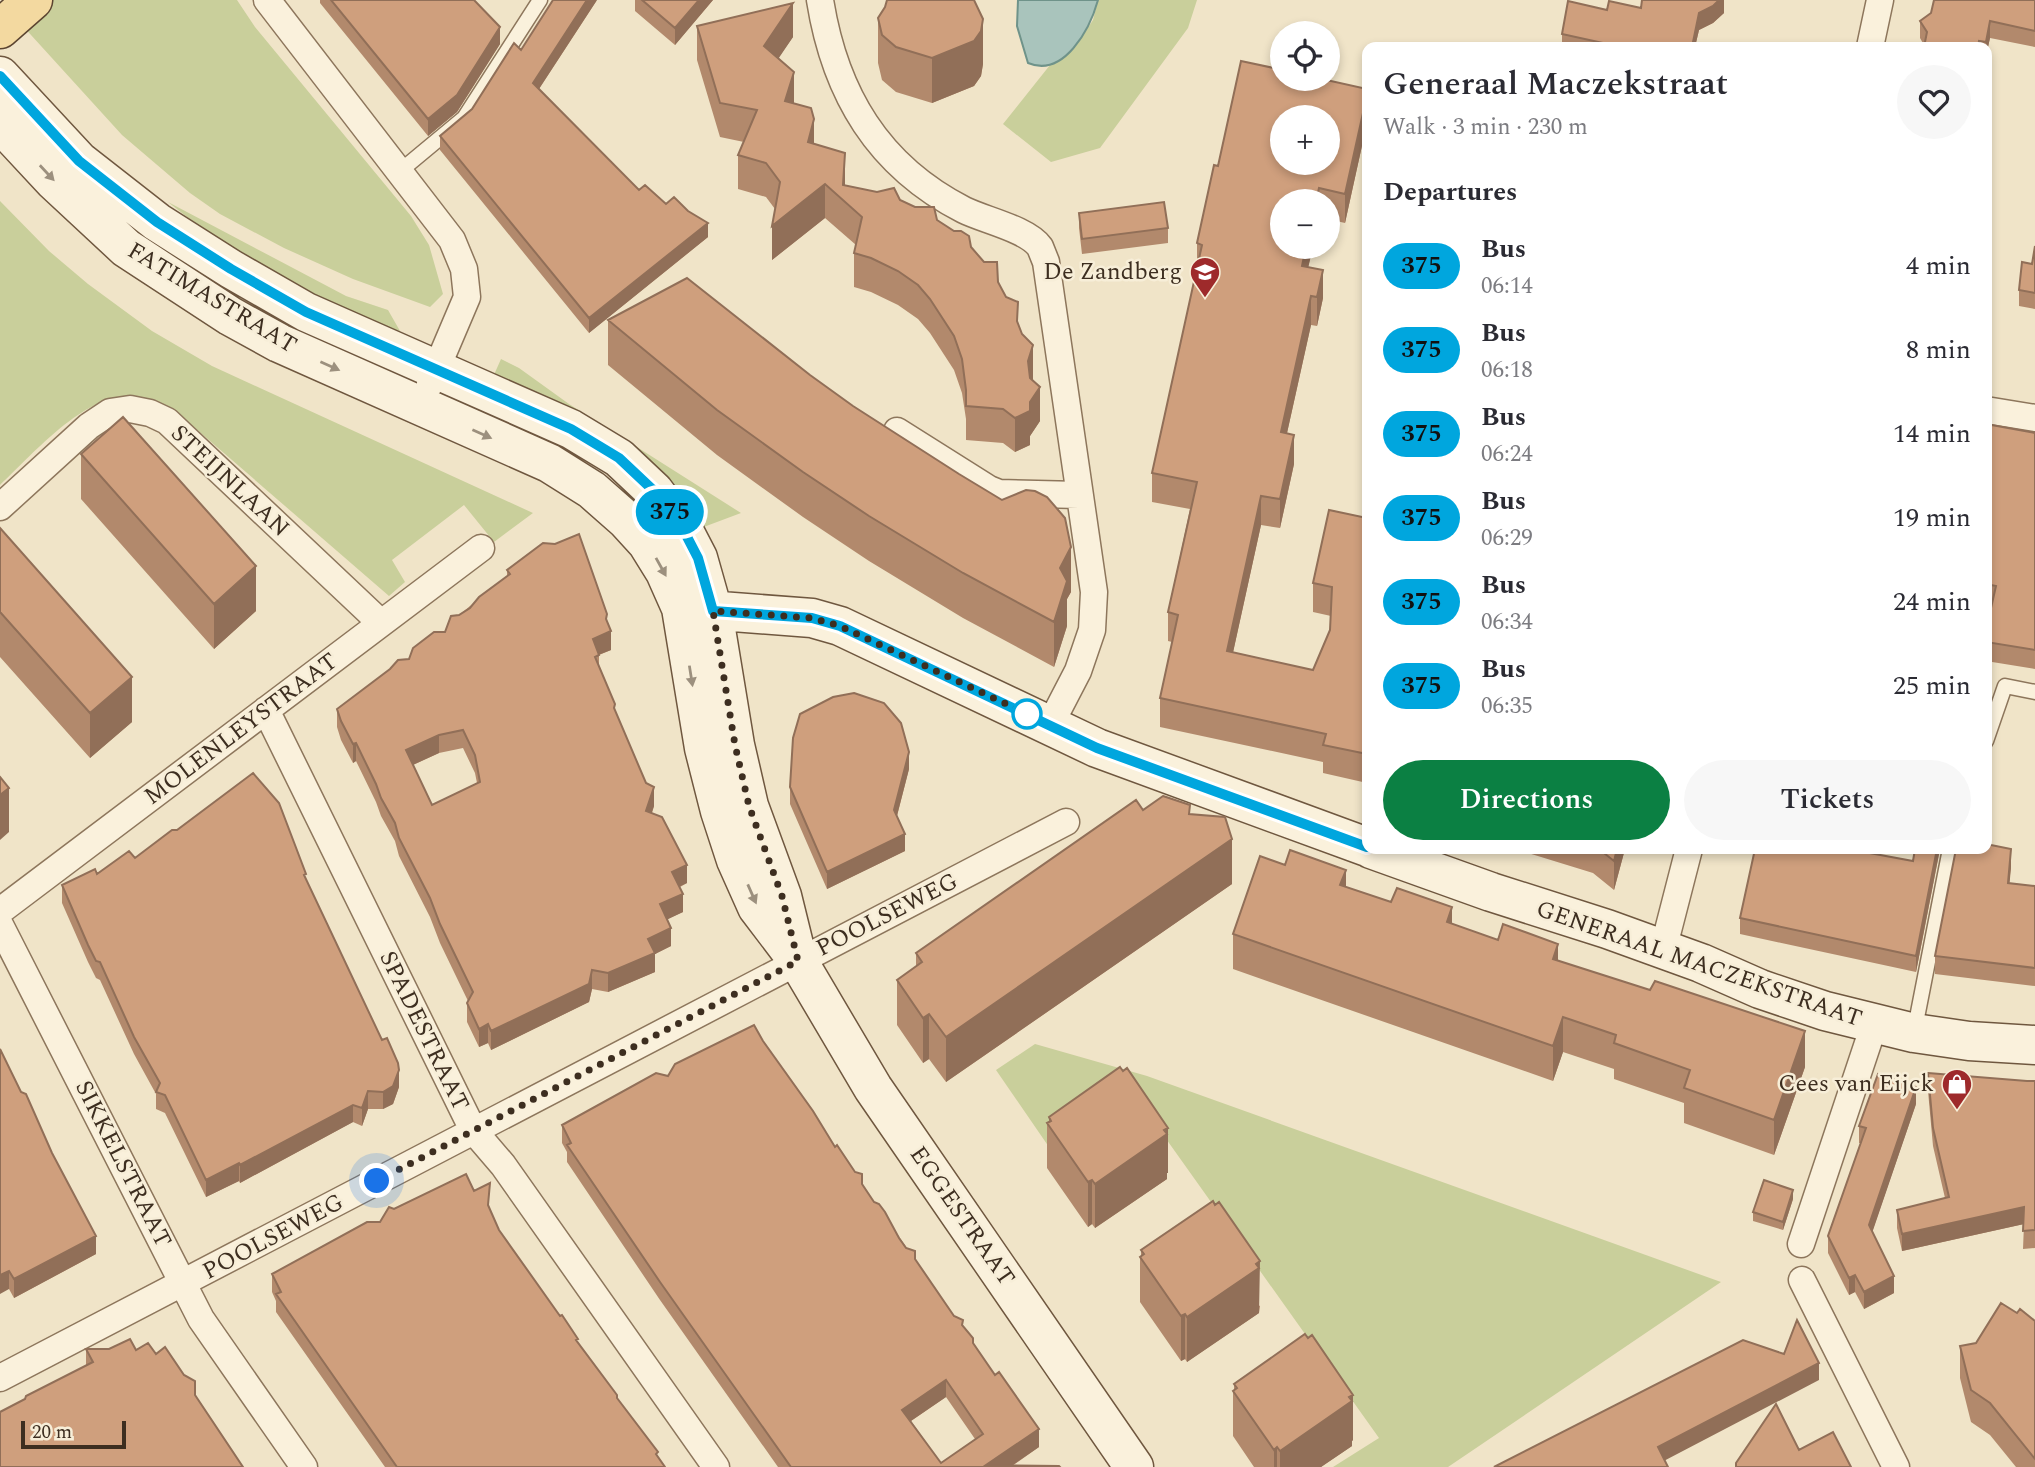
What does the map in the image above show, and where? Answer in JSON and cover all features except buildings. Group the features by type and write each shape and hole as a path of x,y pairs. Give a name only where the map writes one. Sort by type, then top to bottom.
{"street":[{"path":"267,0 452,240 464,270 467,297 420,406 549,463 592,490 647,543 665,572 697,610"},
{"path":"820,0 825,32 838,74 857,115 874,138 925,188 965,211 1030,237 1040,247 1050,277 1094,592 1091,630 1078,671 1050,725"},
{"path":"1871,42 1880,0"},
{"name":"FATIMASTRAAT","path":"0,76 79,161 157,222 306,312 435,371"},
{"name":"FATIMASTRAAT","path":"0,123 89,215 145,261 279,344 420,406"},
{"path":"435,371 571,429 619,458 639,476 654,491 684,531 698,558 697,610"},
{"name":"STEIJNLAAN","path":"0,507 89,426 110,412 130,409 150,413 167,421 381,623"},
{"path":"1992,411 2035,418"},
{"path":"897,431 999,493 1079,495"},
{"name":"MOLENLEYSTRAAT","path":"0,911 481,548"},
{"name":"GENERAAL MACZEKSTRAAT","path":"697,610 812,618 840,626 1097,748 1362,845"},
{"name":"EGGESTRAAT","path":"697,610 735,745 749,806 782,896 798,961 873,1088 1134,1467"},
{"name":"SPADESTRAAT","path":"266,710 473,1130 503,1165 716,1467"},
{"name":"POOLSEWEG","path":"0,1378 1066,822"},
{"name":"GENERAAL MACZEKSTRAAT","path":"1386,854 1491,892 1607,929 1701,963 1778,995 1874,1025 1969,1041 2035,1045"},
{"path":"1663,950 1688,854"},
{"name":"SIKKELSTRAAT","path":"0,925 201,1319 304,1467"},
{"path":"1801,1244 1874,1025"},
{"path":"1802,1280 1896,1467"}],"lane":[{"path":"399,172 464,118 540,0"},
{"path":"1992,724 2005,686 2035,692"},
{"path":"1914,1033 1949,854"}],"green space":[{"path":"47,0 237,0 255,27 411,216 429,245 443,294 430,307 353,279 284,248 220,214 190,193 122,135 21,24"},
{"path":"1098,0 1197,0 1188,28 1100,148 1051,162 1003,124 1050,65 1074,49 1093,20"},
{"path":"0,201 49,251 88,284 152,331 212,366 533,513 494,542 464,505 392,560 405,582 389,596 188,422 157,405 132,397 107,400 73,418 0,485"},
{"path":"168,202 346,296 388,310 400,331 374,325 238,257"},
{"path":"501,359 519,368 569,404 741,513 701,528 493,377"},
{"path":"1035,1044 1147,1076 1721,1282 1448,1467 1333,1467 1379,1438 1132,1091 1051,1150 996,1070"}],"water":[{"path":"1018,0 1098,0 1089,24 1074,48 1053,64 1041,66 1028,63 1017,26"}],"bus line":[{"name":"375","path":"0,76 79,161 157,222 231,269 306,312 571,429 619,458 654,491 684,531 698,558 713,611 812,618 840,626 1097,748 1362,845"}],"place":[{"name":"De Zandberg","path":"1205,299"},
{"name":"Cees van Eijck","path":"1957,1111"}],"route":[{"path":"377,1181 798,961 782,896 749,806 735,745 713,611 812,618 840,626 1032,716 1027,714"}]}
